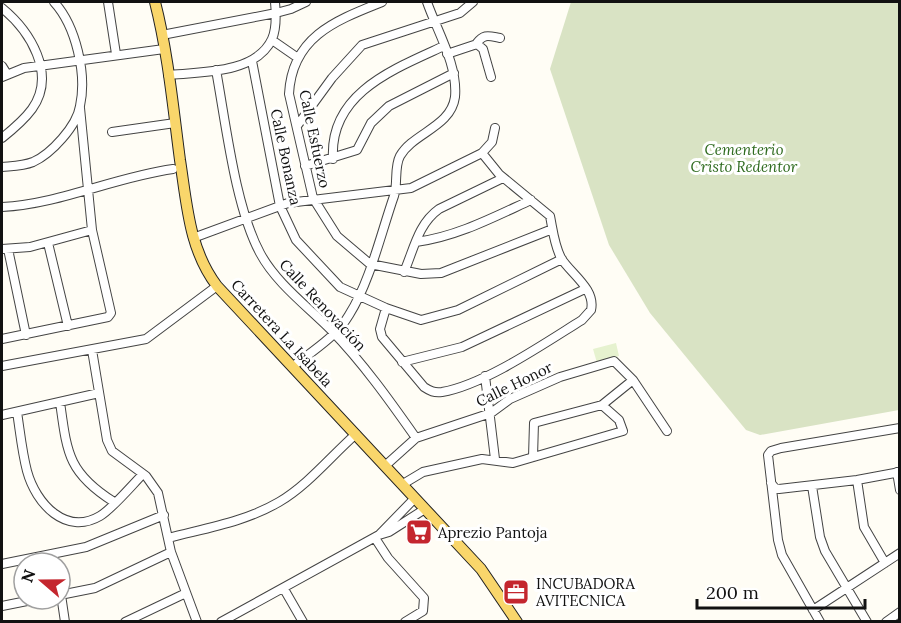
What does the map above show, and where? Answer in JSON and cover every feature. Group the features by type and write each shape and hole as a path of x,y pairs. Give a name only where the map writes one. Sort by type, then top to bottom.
{"main road":[{"name":"Carretera La Isabela","path":"155,2 193,238 203,267 217,286 481,569 517,621"}],"street":[{"path":"2,339 108,317 111,313 92,230 80,108 79,61 72,32 62,11 54,2"},
{"path":"108,2 116,54"},
{"path":"168,75 216,70 252,61 272,40 276,2"},
{"path":"162,35 276,13 306,2"},
{"name":"Calle Esfuerzo","path":"382,2 332,22 298,58 290,77 289,94 314,198 337,236 370,264 404,272 431,273 455,269 550,230"},
{"path":"292,367 349,317 396,190 399,159 402,152 431,131 455,99 454,73 427,2"},
{"path":"297,126 332,78 362,45 460,13 473,2"},
{"path":"2,8 25,31 36,48 40,66 40,93 33,109 2,138"},
{"path":"333,159 335,130 344,113 362,90 392,70 445,50 476,44 480,38 488,35 500,38"},
{"path":"272,40 298,58"},
{"path":"476,44 483,49 490,77"},
{"path":"3,72 116,54 164,49"},
{"name":"Calle Bonanza","path":"252,61 280,206 296,240 340,287 358,297 421,320 439,317 562,259"},
{"name":"Calle Renovación","path":"216,70 245,217 260,253 274,273 333,333 393,404 416,438"},
{"path":"305,166 357,150 371,123 388,106 454,73"},
{"path":"2,167 20,166 35,161 46,153 70,125 80,108"},
{"path":"112,132 175,123"},
{"path":"193,238 245,217 314,198 411,188 482,153 492,142 495,128"},
{"path":"386,308 380,329 382,337 424,387 433,392 443,392 485,376 582,320 592,306 580,279 562,259 550,230 550,216 503,178 482,153"},
{"path":"2,207 30,204 136,176 173,169"},
{"path":"404,272 424,222 439,208 503,178"},
{"path":"416,242 453,233 531,200"},
{"path":"26,335 5,249 48,243 92,230"},
{"path":"48,243 68,326"},
{"path":"2,366 92,351 146,339 217,286"},
{"path":"402,362 462,347 585,289"},
{"path":"92,351 107,440 112,451 143,474 159,493 171,552 197,621"},
{"name":"Calle Honor","path":"386,465 416,438 490,413 510,399 560,377 614,362 633,380 667,431"},
{"path":"485,376 495,459"},
{"path":"533,457 534,423 602,405 633,380"},
{"path":"2,415 99,393"},
{"path":"60,402 65,438 77,473 114,502"},
{"path":"403,484 423,472 482,459 513,463 623,431 619,420 602,405"},
{"path":"17,412 27,472 38,494 58,516 68,523 80,524 103,514 143,474"},
{"path":"820,621 782,555 778,540 768,456 771,451 900,428"},
{"path":"168,537 240,520 278,502 297,489 356,434"},
{"path":"771,483 779,489 857,480 898,472 900,490"},
{"path":"857,480 864,527 885,563"},
{"path":"812,486 820,537 867,621"},
{"path":"377,537 416,498"},
{"path":"221,621 389,532 425,509"},
{"path":"72,553 164,515"},
{"path":"377,537 388,558 424,598 423,611 405,621"},
{"path":"72,591 95,588 171,552"},
{"path":"813,610 900,553"},
{"path":"284,589 303,621"},
{"path":"125,621 186,593"},
{"path":"886,621 900,612"}],"green space":[{"name":"Cementerio Cristo Redentor","path":"571,2 899,2 899,410 760,435 746,430 650,313 609,245 550,69"},
{"path":"616,343 619,356 597,363 593,349"}],"place":[{"name":"Aprezio Pantoja","path":"419,532"},
{"name":"INCUBADORA AVITECNICA","path":"516,592"}]}
